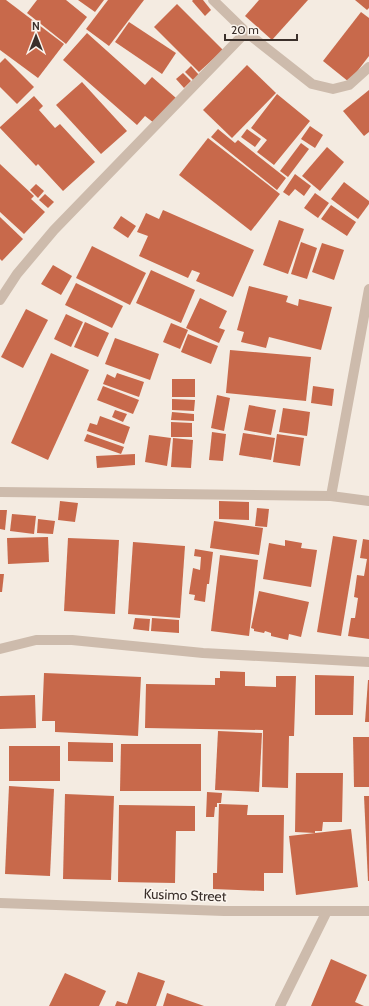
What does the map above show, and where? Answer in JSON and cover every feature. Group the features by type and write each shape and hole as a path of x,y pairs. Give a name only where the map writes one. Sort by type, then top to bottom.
{"street":[{"path":"213,0 246,32 312,84 333,89 349,85 369,67"},
{"path":"0,300 17,274 54,230 246,32"},
{"path":"331,496 369,289"},
{"path":"0,492 331,496 369,501"},
{"path":"0,649 36,640 72,640 203,653 369,662"},
{"name":"Kusimo Street","path":"0,903 224,911 369,912"},
{"path":"280,1006 327,911"}],"building":[{"path":"0,0 6,0 64,44 38,78 0,50"},
{"path":"37,0 66,0 87,17 66,44 27,13"},
{"path":"78,0 104,0 95,12"},
{"path":"108,0 144,0 109,46 86,29"},
{"path":"203,0 211,10 205,16 192,1"},
{"path":"259,0 308,0 272,40 245,16"},
{"path":"355,0 369,0 369,8 367,10"},
{"path":"177,4 223,50 199,72 154,27"},
{"path":"361,12 369,18 369,56 349,82 323,61"},
{"path":"129,22 176,53 162,74 115,42"},
{"path":"87,33 145,85 152,77 176,98 154,123 145,116 137,125 63,60"},
{"path":"5,58 34,87 17,104 0,87 0,63"},
{"path":"247,65 276,93 232,138 203,110"},
{"path":"191,66 199,75 194,81 185,72"},
{"path":"183,73 191,81 184,88 176,79"},
{"path":"82,82 127,131 101,154 56,105"},
{"path":"369,90 369,132 364,136 343,111"},
{"path":"277,94 310,121 274,165 257,152 267,140 251,128"},
{"path":"34,96 43,106 39,110 55,128 60,124 95,162 63,191 38,164 36,166 0,128"},
{"path":"310,126 323,135 315,148 301,139"},
{"path":"218,129 235,143 238,140 286,178 277,190 211,137"},
{"path":"247,129 261,139 255,147 241,137"},
{"path":"208,138 280,194 251,231 179,175"},
{"path":"301,143 309,149 288,177 280,171"},
{"path":"327,147 344,162 320,191 302,176"},
{"path":"0,164 34,196 31,199 45,212 24,234 0,212"},
{"path":"295,174 311,186 304,196 295,189 289,196 283,192"},
{"path":"344,182 369,201 369,204 358,219 331,199"},
{"path":"36,184 44,191 38,198 30,190"},
{"path":"315,193 329,203 318,218 304,208"},
{"path":"45,194 54,202 48,208 39,200"},
{"path":"331,205 356,222 347,236 321,219"},
{"path":"163,210 254,250 233,297 196,281 200,273 192,270 188,278 139,256 148,236 137,232 146,213 159,219"},
{"path":"121,216 136,226 128,238 113,228"},
{"path":"0,217 23,239 2,261 0,259"},
{"path":"279,220 304,229 288,274 263,265"},
{"path":"301,242 317,248 307,279 291,274"},
{"path":"322,243 344,250 334,280 312,272"},
{"path":"92,246 146,273 130,305 76,278"},
{"path":"53,265 72,276 61,295 41,284"},
{"path":"151,270 195,290 181,323 136,303"},
{"path":"76,283 123,306 112,328 65,305"},
{"path":"249,286 288,296 286,302 298,306 299,299 332,307 321,350 269,337 266,348 241,342 244,332 237,330"},
{"path":"200,298 227,311 219,328 225,330 219,343 186,328"},
{"path":"26,309 48,320 23,368 1,357"},
{"path":"66,314 83,322 71,347 54,339"},
{"path":"85,322 109,333 98,357 74,347"},
{"path":"171,323 188,330 180,349 163,342"},
{"path":"188,334 218,346 211,364 181,352"},
{"path":"115,338 159,354 150,380 105,364"},
{"path":"230,350 311,357 306,401 226,393"},
{"path":"51,353 89,370 48,460 11,443"},
{"path":"117,373 144,382 139,397 103,384 107,374 115,378"},
{"path":"172,379 195,379 195,397 172,397"},
{"path":"103,386 139,400 133,414 97,400"},
{"path":"313,386 334,389 332,406 311,403"},
{"path":"217,395 230,398 224,431 211,428"},
{"path":"172,399 195,400 194,411 172,410"},
{"path":"249,405 276,410 271,435 244,430"},
{"path":"283,408 310,412 307,436 279,432"},
{"path":"115,410 127,414 123,422 112,417"},
{"path":"172,412 194,414 194,421 171,420"},
{"path":"100,416 130,427 124,444 87,431 90,423 97,425"},
{"path":"171,422 192,423 192,437 171,437"},
{"path":"212,432 226,434 223,461 209,460"},
{"path":"243,433 275,438 271,460 239,455"},
{"path":"87,434 124,447 121,454 84,441"},
{"path":"277,434 304,438 300,466 273,462"},
{"path":"149,435 171,438 167,466 145,462"},
{"path":"173,438 193,440 191,468 171,467"},
{"path":"135,454 135,465 97,468 96,456"},
{"path":"60,501 78,503 75,522 58,520"},
{"path":"219,501 249,502 249,520 219,519"},
{"path":"257,508 269,509 267,527 255,526"},
{"path":"0,510 7,510 5,530 0,529"},
{"path":"12,514 36,516 34,534 10,531"},
{"path":"38,519 55,521 53,534 37,533"},
{"path":"214,521 263,528 259,555 210,548"},
{"path":"333,536 357,540 341,636 317,632"},
{"path":"48,537 49,562 8,564 7,538"},
{"path":"68,538 119,540 115,614 64,611"},
{"path":"363,539 369,540 369,639 348,636 351,618 355,618 358,598 354,597 357,575 364,576 367,559 360,558"},
{"path":"285,540 302,543 301,548 317,550 311,587 263,579 269,543 285,546"},
{"path":"133,542 185,546 180,618 128,614"},
{"path":"195,549 213,552 205,602 194,600 195,595 189,594 193,568 200,570 201,557 194,556"},
{"path":"220,555 258,560 249,636 211,631"},
{"path":"0,574 4,574 2,592 0,592"},
{"path":"259,591 309,602 301,637 289,634 288,640 271,636 271,633 265,631 264,633 254,631 254,629 251,628"},
{"path":"135,618 150,619 149,631 133,629"},
{"path":"152,618 179,620 179,633 151,631"},
{"path":"220,671 245,672 245,686 276,687 276,676 296,676 294,736 289,736 288,788 262,787 263,730 145,728 146,684 215,685 215,678 220,678"},
{"path":"44,673 141,677 138,736 55,732 55,721 42,721"},
{"path":"315,675 354,676 353,715 315,715"},
{"path":"368,680 369,722 365,722"},
{"path":"35,695 36,728 0,729 0,696"},
{"path":"218,731 262,733 259,792 215,790"},
{"path":"353,737 369,737 369,787 354,787"},
{"path":"68,742 113,743 113,762 68,761"},
{"path":"121,744 201,744 201,791 120,791"},
{"path":"9,746 60,746 60,781 9,781"},
{"path":"296,773 343,773 342,822 323,822 322,831 315,831 315,833 295,832"},
{"path":"9,786 54,789 50,876 5,874"},
{"path":"207,792 222,793 221,803 217,803 217,807 215,807 214,817 206,817"},
{"path":"65,794 114,796 111,880 63,879"},
{"path":"364,796 369,796 369,881 368,881"},
{"path":"219,804 248,805 247,815 284,815 283,873 264,873 264,891 213,889 213,873 217,873"},
{"path":"119,805 195,806 195,831 176,831 175,883 118,882"},
{"path":"351,829 358,887 296,895 289,836"},
{"path":"331,959 367,975 355,1002 364,1006 311,1006"},
{"path":"138,972 165,981 156,1006 115,1006 117,1001 127,1004"},
{"path":"65,973 106,991 99,1006 49,1006"},
{"path":"167,993 204,1006 163,1006"}]}
